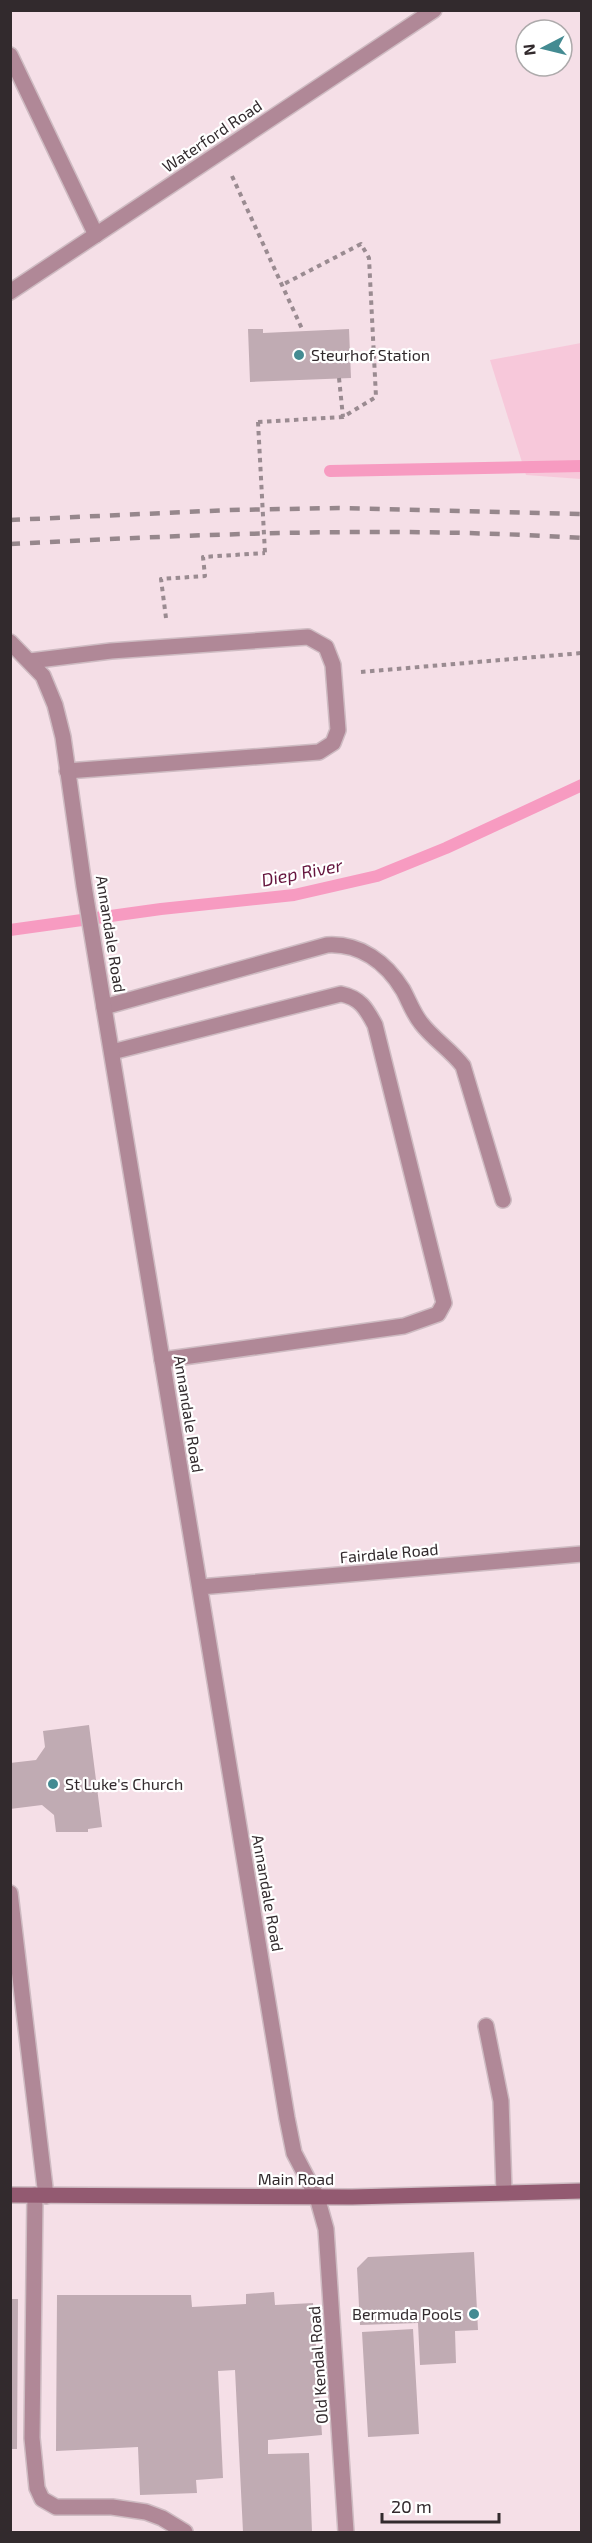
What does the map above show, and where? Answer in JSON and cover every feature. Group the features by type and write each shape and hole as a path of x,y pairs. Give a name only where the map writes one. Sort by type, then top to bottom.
{"main road":[{"name":"Main Road","path":"10,2195 317,2197 582,2191"}],"street":[{"name":"Waterford Road","path":"10,292 434,10"},
{"path":"10,55 96,235"},
{"path":"30,661 111,651 308,637 326,647 333,665 338,730 333,743 320,752 67,771"},
{"name":"Annandale Road","path":"12,643 30,661 49,688 55,705 294,2153 317,2197"},
{"path":"104,1007 327,945 342,944 355,947 380,962 394,978 420,1023 463,1066 503,1200"},
{"path":"112,1052 341,994 356,998 364,1005 375,1025 444,1302 438,1314 404,1326 162,1360"},
{"name":"Fairdale Road","path":"200,1587 582,1554"},
{"path":"10,1893 40,2196 32,2438 34,2477 42,2499 56,2507 112,2507 146,2511 185,2532"},
{"path":"486,2026 501,2101 504,2192"},
{"name":"Old Kendal Road","path":"317,2197 328,2246 346,2532"}],"path":[{"path":"221,152 303,331"},
{"path":"169,647 162,579 204,576 203,557 265,553 258,422 343,417 376,397 369,258 361,244 282,285"},
{"path":"339,378 343,417"},
{"path":"334,675 582,653"}],"shaded area":[{"path":"581,343 581,479 526,475 490,360"}],"building":[{"name":"Steurhof Station","path":"248,329 263,329 263,333 349,329 351,378 250,382"},
{"name":"St Luke's Church","path":"89,1725 102,1827 88,1829 88,1832 56,1832 54,1815 42,1805 10,1809 10,1763 36,1760 45,1747 43,1731"},
{"path":"474,2252 478,2330 455,2331 456,2363 420,2365 418,2323 360,2325 357,2268 368,2257"},
{"path":"274,2292 275,2305 313,2303 322,2435 268,2440 268,2454 309,2453 312,2532 243,2532 235,2370 218,2371 223,2478 196,2480 197,2493 140,2495 138,2447 56,2451 57,2295 191,2295 192,2307 246,2304 246,2294"},
{"path":"10,2299 18,2299 17,2449 10,2449"},
{"path":"413,2329 419,2434 368,2437 362,2332"}],"waterway":[{"path":"330,471 582,466"},
{"name":"Diep River","path":"10,930 161,909 294,895 377,876 446,848 582,785"}],"railway":[{"path":"10,520 230,510 339,508 582,514"},
{"path":"10,544 153,537 367,532 439,532 582,538"}],"place":[{"name":"Steurhof Station","path":"299,355"},
{"name":"St Luke's Church","path":"53,1784"},
{"name":"Bermuda Pools","path":"474,2314"}]}
